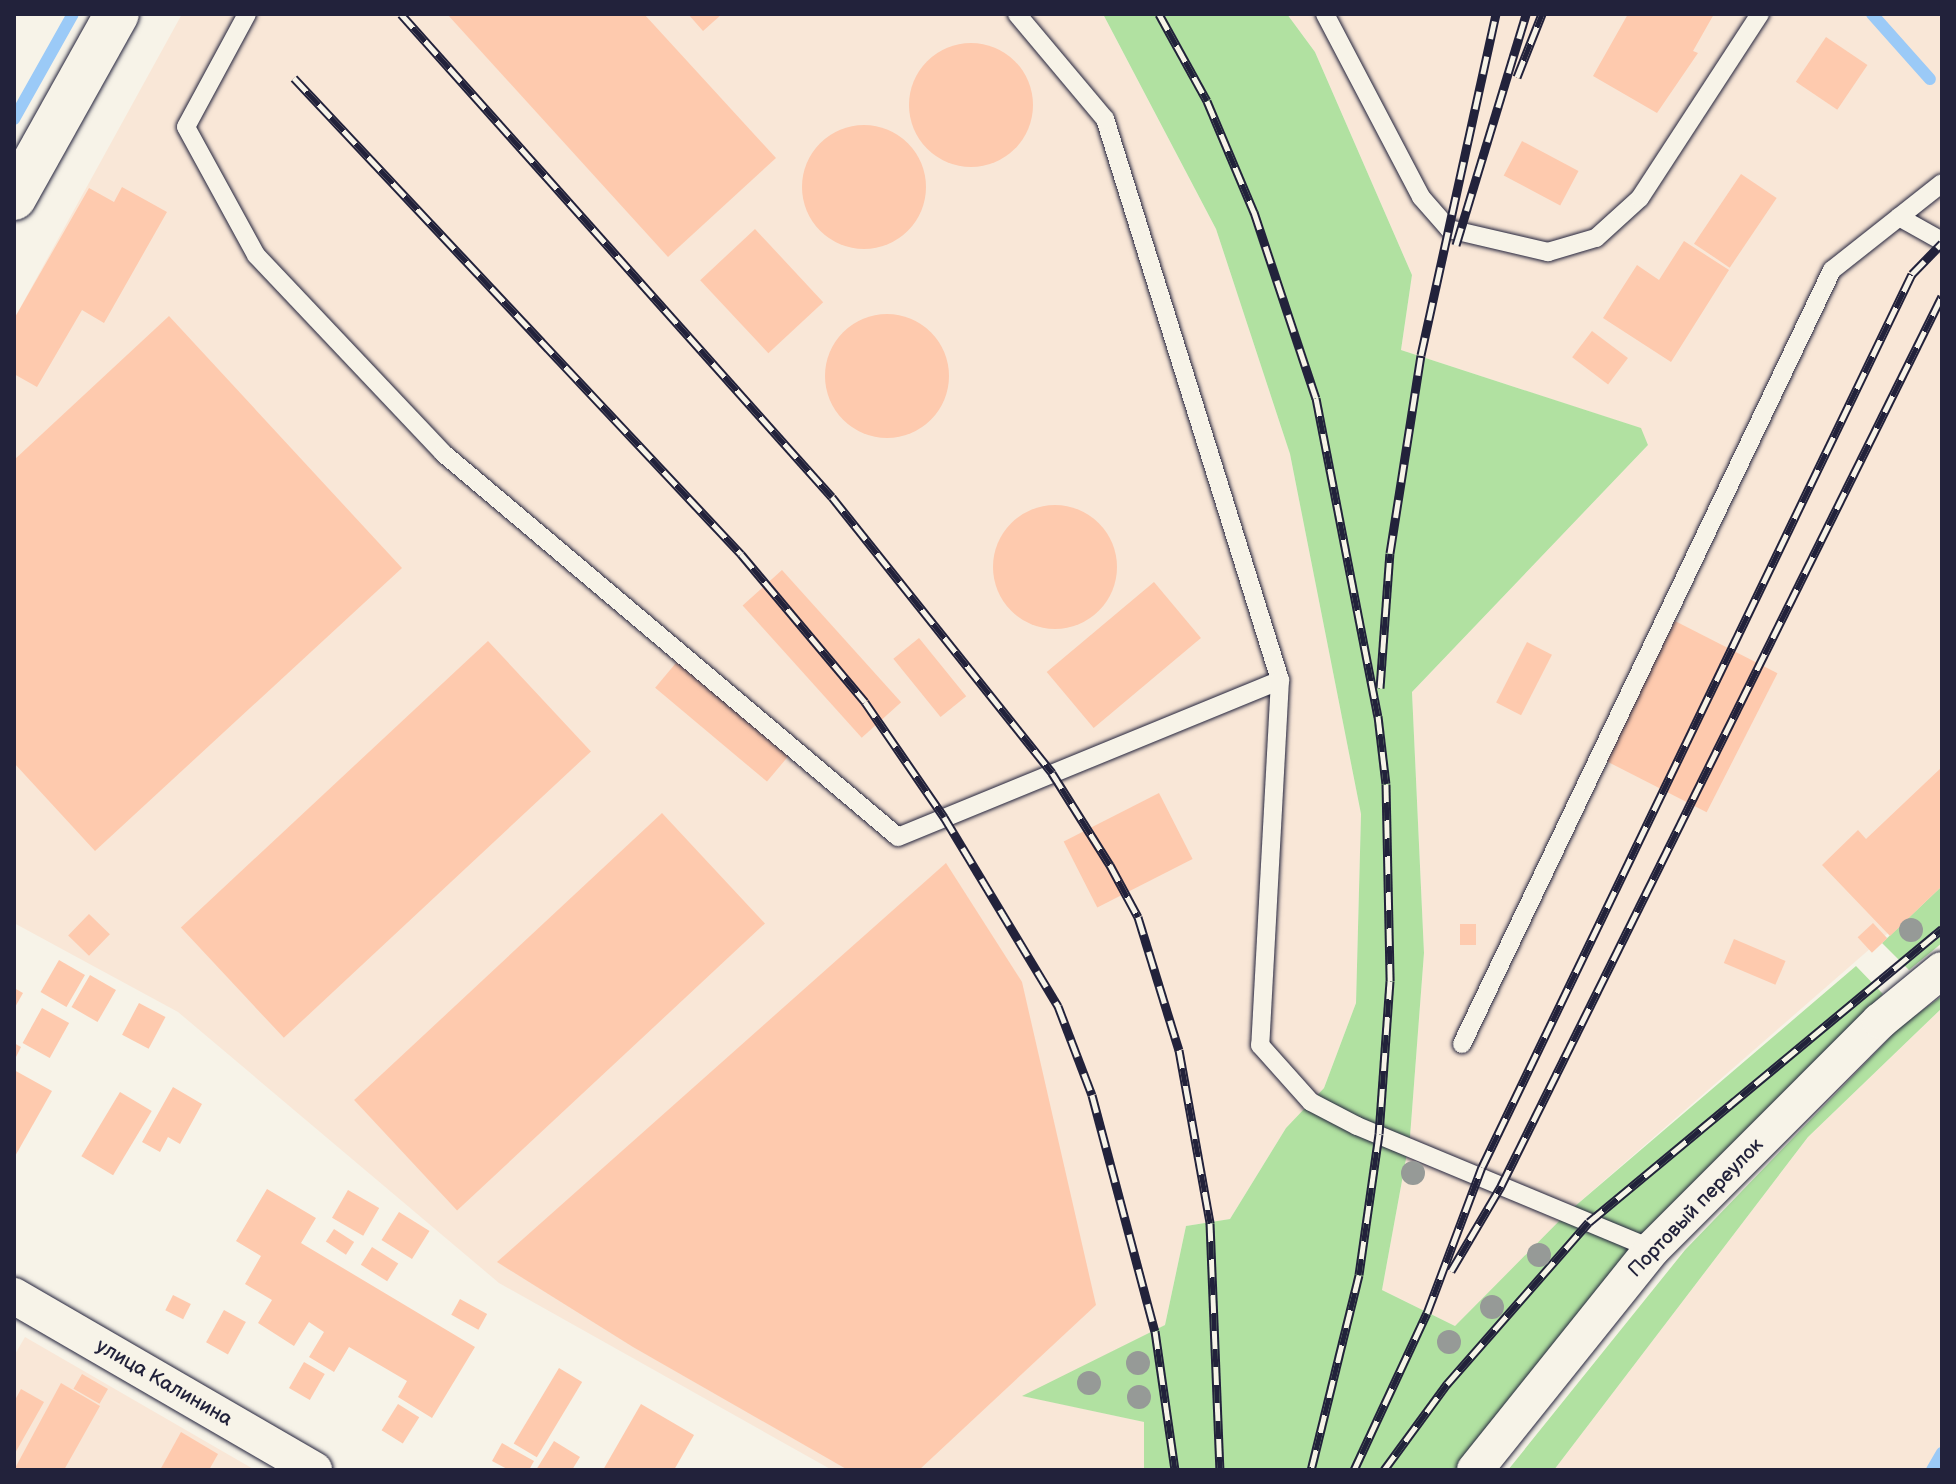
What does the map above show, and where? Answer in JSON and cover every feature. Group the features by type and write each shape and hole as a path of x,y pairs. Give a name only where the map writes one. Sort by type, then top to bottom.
{"street":[{"path":"14,198 117,14"},
{"name":"Портовый переулок","path":"1475,1470 1652,1249 1880,1021 1942,970"},
{"name":"улица Калинина","path":"14,1296 314,1470"}],"lane":[{"path":"247,14 186,127 256,255 443,453 898,837 1280,680"},
{"path":"1017,14 1105,119 1280,680 1260,1045 1311,1102 1357,1126 1652,1249"},
{"path":"1325,14 1421,197 1449,229 1548,252 1581,247 1596,238 1640,198 1760,14"},
{"path":"1462,1044 1832,270 1942,183"},
{"path":"1899,217 1942,241"}],"shaded area":[{"path":"182,14 1103,14 1216,229 1290,454 1361,814 1356,1003 1324,1088 1286,1128 1230,1219 1186,1226 1165,1325 1024,1396 1144,1422 1144,1470 832,1470 499,1283 178,1012 14,923 14,319"},
{"path":"1287,14 1942,14 1942,886 1567,1213 1455,1326 1382,1290 1410,1137 1424,953 1412,692 1648,445 1640,428 1401,350 1412,275 1315,52"},
{"path":"1942,1008 1942,1470 1554,1470 1808,1137"},
{"path":"25,1337 255,1470 14,1470 14,1356"}],"green space":[{"path":"1103,14 1287,14 1315,52 1412,275 1401,350 1641,428 1648,445 1412,692 1424,953 1410,1137 1382,1290 1455,1326 1567,1213 1856,966 1883,994 1645,1234 1461,1470 1144,1470 1144,1422 1022,1396 1165,1325 1186,1226 1230,1219 1286,1128 1324,1088 1356,1003 1361,814 1290,454 1216,229"},
{"path":"1942,886 1942,943 1909,970 1882,943"},
{"path":"1942,996 1942,1008 1808,1137 1554,1470 1508,1470 1685,1250 1902,1025"}],"building":[{"path":"447,14 644,14 776,158 668,257"},
{"path":"688,14 722,14 703,31"},
{"path":"1628,14 1714,14 1693,51 1698,53 1657,113 1593,76"},
{"path":"1826,37 1867,65 1837,110 1796,82"},
{"path":"971,43 995,47 1015,61 1029,81 1033,105 1029,129 1015,149 995,163 971,167 947,163 927,149 913,129 909,105 913,81 927,61 947,47"},
{"path":"864,125 888,130 908,143 921,163 926,187 921,211 908,231 888,244 864,249 840,244 820,231 807,211 802,187 807,163 820,143 840,130"},
{"path":"1522,141 1579,171 1560,205 1504,175"},
{"path":"1741,174 1777,198 1730,268 1694,244"},
{"path":"122,187 167,212 104,323 82,310 37,387 14,374 14,319 89,188 114,202"},
{"path":"755,229 823,302 768,353 700,280"},
{"path":"1684,241 1729,270 1671,362 1603,318 1637,265 1659,280"},
{"path":"887,314 911,318 931,332 945,352 949,376 945,400 931,420 911,434 887,438 863,434 843,420 829,400 825,376 829,352 843,332 863,318"},
{"path":"169,316 402,568 95,851 14,763 14,460"},
{"path":"1592,331 1628,358 1608,384 1572,357"},
{"path":"1055,505 1079,509 1099,523 1113,543 1117,567 1113,591 1099,611 1079,625 1055,629 1031,625 1011,611 997,591 993,567 997,543 1011,523 1031,509"},
{"path":"782,570 901,702 862,738 743,605"},
{"path":"1154,582 1201,638 1094,728 1047,672"},
{"path":"1675,621 1777,673 1707,812 1604,760"},
{"path":"919,638 966,696 941,717 893,659"},
{"path":"488,641 591,751 284,1038 181,927"},
{"path":"1527,642 1552,655 1521,715 1496,703"},
{"path":"686,651 798,745 767,782 655,688"},
{"path":"1942,767 1942,886 1890,936 1822,865 1858,830 1866,839"},
{"path":"1159,793 1193,859 1097,908 1064,842"},
{"path":"662,813 765,923 457,1211 354,1100"},
{"path":"946,863 1022,982 1096,1305 919,1470 848,1470 633,1347 497,1262"},
{"path":"89,914 110,934 89,956 68,936"},
{"path":"1873,923 1887,938 1872,953 1858,937"},
{"path":"1460,924 1476,924 1476,945 1460,945"},
{"path":"1734,939 1786,961 1775,985 1724,963"},
{"path":"59,960 85,975 66,1007 40,992"},
{"path":"90,975 116,990 97,1022 72,1007"},
{"path":"14,988 23,993 14,1009"},
{"path":"139,1003 165,1017 149,1049 122,1035"},
{"path":"42,1008 69,1023 50,1058 23,1043"},
{"path":"14,1043 21,1047 14,1061"},
{"path":"14,1070 52,1091 14,1158"},
{"path":"173,1087 202,1104 180,1144 168,1137 160,1152 142,1142"},
{"path":"120,1092 152,1111 113,1175 81,1156"},
{"path":"267,1189 316,1218 301,1243 475,1347 432,1418 398,1397 407,1381 349,1347 334,1372 309,1357 324,1332 309,1322 294,1346 258,1323 272,1300 245,1284 261,1256 236,1241"},
{"path":"348,1190 379,1208 363,1236 332,1218"},
{"path":"399,1212 430,1231 412,1259 382,1240"},
{"path":"334,1229 354,1242 346,1255 326,1242"},
{"path":"372,1247 398,1263 387,1281 361,1265"},
{"path":"173,1295 191,1304 183,1319 165,1310"},
{"path":"460,1299 487,1314 478,1330 451,1315"},
{"path":"224,1310 246,1322 228,1354 206,1342"},
{"path":"304,1362 325,1374 310,1400 289,1388"},
{"path":"559,1368 582,1382 537,1457 514,1443"},
{"path":"82,1374 108,1389 99,1404 74,1389"},
{"path":"61,1383 100,1406 64,1470 14,1470"},
{"path":"21,1389 44,1402 14,1455 14,1402"},
{"path":"398,1404 419,1417 403,1444 382,1430"},
{"path":"641,1404 694,1435 674,1470 603,1470"},
{"path":"181,1432 218,1454 209,1470 160,1470"},
{"path":"554,1441 580,1457 572,1470 536,1470"},
{"path":"502,1443 534,1461 529,1470 509,1470 492,1461"}],"waterway":[{"path":"14,119 73,14"},
{"path":"1872,14 1930,79"},
{"path":"1932,1470 1942,1453"}],"railway":[{"path":"401,14 832,497 1052,773 1110,865 1138,917 1179,1050 1210,1223 1220,1470"},
{"path":"1159,14 1207,101 1254,212 1316,398 1378,716 1386,784 1390,981 1379,1134 1359,1275 1311,1470"},
{"path":"1380,688 1390,553 1421,355 1496,14"},
{"path":"1456,245 1526,14"},
{"path":"1517,77 1542,14"},
{"path":"294,78 741,554 865,702 944,817 1058,1006 1092,1095 1155,1331 1175,1470"},
{"path":"1354,1470 1427,1313 1482,1167 1912,274 1942,243"},
{"path":"1451,1271 1501,1186 1942,296"},
{"path":"1384,1470 1447,1384 1589,1222 1942,929"}]}
